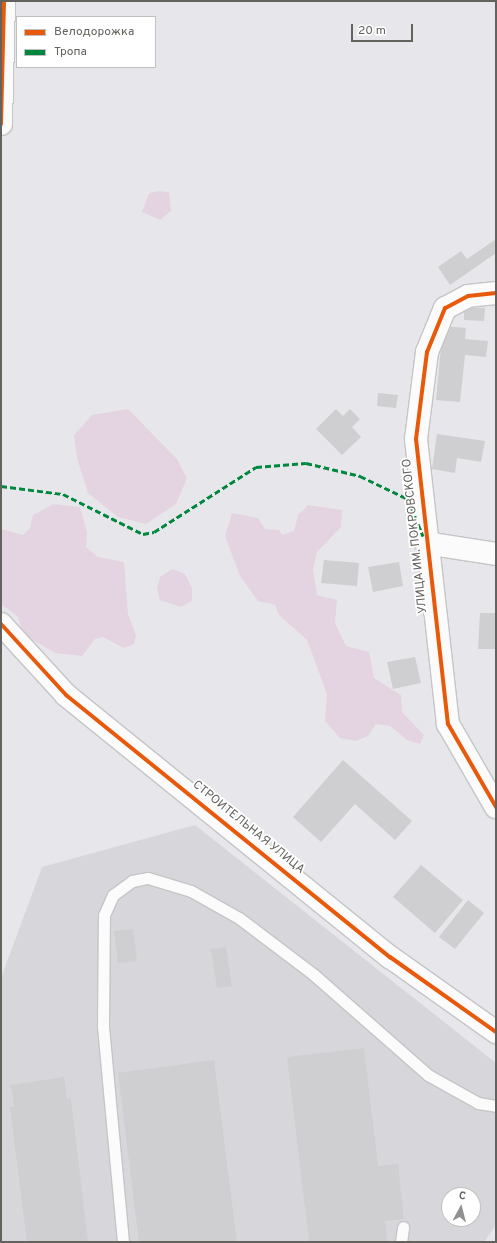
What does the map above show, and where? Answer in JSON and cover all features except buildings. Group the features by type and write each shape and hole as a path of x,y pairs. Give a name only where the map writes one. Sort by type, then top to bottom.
{"street":[{"path":"1,124 4,1"},
{"name":"УЛИЦА ИМ. ПОКРОВСКОГО","path":"496,293 468,296 445,308 427,352 416,439 426,543 448,724 496,807"},
{"path":"426,543 496,554"},
{"name":"СТРОИТЕЛЬНАЯ УЛИЦА","path":"1,624 66,696 390,957 496,1032"}],"lane":[{"path":"123,1242 103,1026 103,937 104,915 113,895 132,881 148,878 191,891 239,918 313,974 428,1074 478,1103 496,1106"},
{"path":"401,1242 403,1227"}],"shaded area":[{"path":"158,191 169,192 171,211 160,220 142,212 149,193"},
{"path":"128,409 177,459 187,478 176,504 146,524 118,517 88,493 77,458 74,435 92,415"},
{"path":"53,504 80,507 87,532 86,547 98,557 124,562 128,614 136,635 134,644 124,648 103,637 95,639 82,656 55,653 23,634 18,617 1,604 1,529 23,535 30,528 33,515"},
{"path":"308,505 342,510 341,527 317,552 313,570 317,595 337,600 335,623 346,646 369,652 374,678 401,695 402,712 424,735 420,744 407,740 390,726 376,724 368,736 356,741 340,738 325,721 327,694 307,640 279,615 275,605 258,601 240,576 225,536 232,513 258,518 265,529 279,530 282,535 294,531 298,515"},
{"path":"172,569 185,574 192,588 192,601 181,607 160,600 157,589 160,577"},
{"path":"195,825 496,1063 496,1225 484,1242 1,1242 1,978 42,867"}],"marked path":[{"path":"1,486 63,494 143,534 154,532 256,467 306,463 360,476 408,499 423,536"}],"cycle path":[{"path":"1,124 4,1"},
{"path":"496,293 468,296 445,308 427,352 416,439 448,724 496,807"},
{"path":"1,624 66,695 390,957 496,1032"}]}
